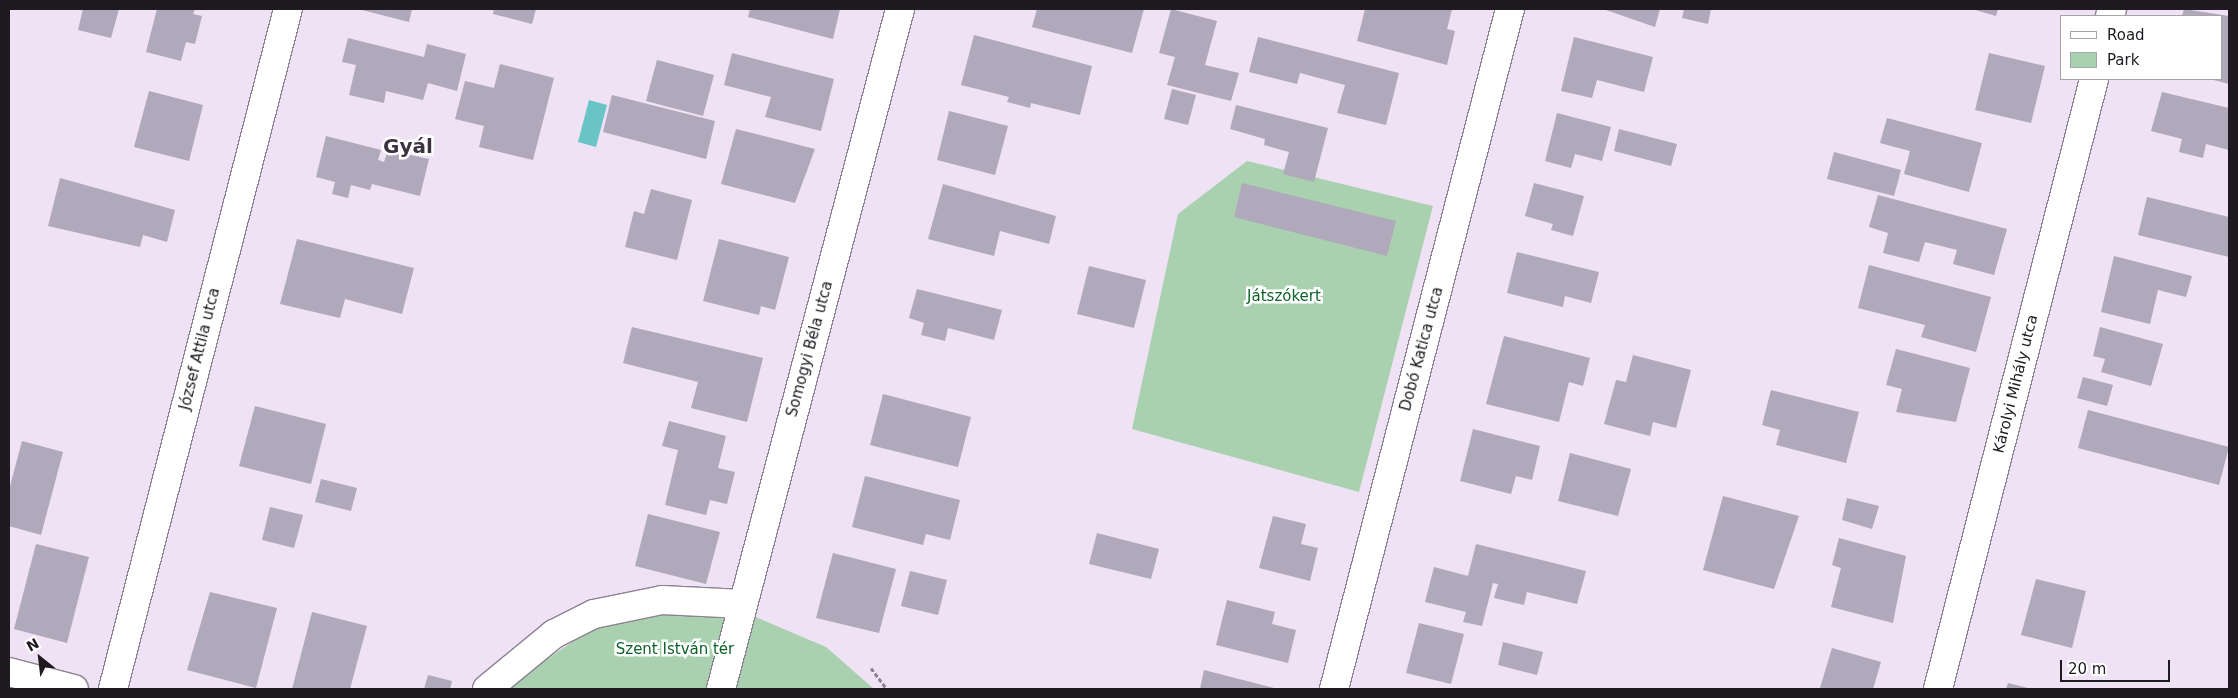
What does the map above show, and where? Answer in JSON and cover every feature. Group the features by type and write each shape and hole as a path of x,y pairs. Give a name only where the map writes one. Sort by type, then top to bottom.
{"street":[{"name":"József Attila utca","path":"113,689 288,9"},
{"name":"Somogyi Béla utca","path":"721,689 900,9"},
{"name":"Dobó Katica utca","path":"1334,689 1510,9"},
{"name":"Károlyi Mihály utca","path":"1938,689 2094,80"},
{"path":"487,689 554,634 594,614 662,600 743,604"},
{"path":"9,672 74,689"}],"path":[{"path":"871,668 887,689"}],"green space":[{"name":"Játszókert","path":"1247,161 1433,206 1359,492 1132,429 1178,214"},
{"name":"Szent István tér","path":"668,609 751,615 826,647 874,689 511,689 520,678 588,631"}],"shaded area":[{"path":"589,100 607,105 596,147 578,142"}],"building":[{"path":"83,9 119,9 111,38 78,30"},
{"path":"157,9 195,9 193,14 202,16 195,44 186,42 181,61 146,52"},
{"path":"358,9 412,9 409,22"},
{"path":"494,9 536,9 532,24 493,14"},
{"path":"750,9 840,9 833,39 748,17"},
{"path":"1037,9 1144,9 1132,53 1032,27"},
{"path":"1171,9 1217,21 1205,65 1239,73 1231,101 1167,85 1175,57 1159,53"},
{"path":"1365,9 1452,9 1447,29 1455,31 1447,65 1357,41"},
{"path":"1603,9 1660,9 1655,27"},
{"path":"1684,9 1711,9 1708,24 1682,18"},
{"path":"1972,9 1998,9 1996,16"},
{"path":"2184,9 2223,15 2182,15"},
{"path":"2223,15 2229,16 2229,84 2214,80 2223,80"},
{"path":"974,35 1092,66 1080,115 1031,103 1030,108 1007,102 1009,97 961,85"},
{"path":"1258,37 1399,73 1386,125 1337,113 1345,85 1300,73 1297,84 1249,72"},
{"path":"1574,37 1653,57 1644,92 1597,80 1592,98 1561,91"},
{"path":"348,38 424,57 427,44 466,54 457,91 428,83 423,100 386,91 384,103 349,95 356,65 342,62"},
{"path":"732,53 834,79 821,131 765,117 771,97 724,85"},
{"path":"1989,53 2045,66 2031,123 1975,110"},
{"path":"657,60 714,75 703,116 646,101"},
{"path":"500,64 554,78 533,160 479,147 484,126 455,119 465,81 494,88"},
{"path":"1172,89 1196,95 1188,125 1164,119"},
{"path":"149,91 203,105 189,161 134,147"},
{"path":"2162,92 2229,108 2229,150 2206,144 2203,158 2179,152 2182,139 2151,131"},
{"path":"612,95 715,121 706,159 603,132"},
{"path":"1236,105 1328,128 1314,182 1283,174 1289,152 1264,145 1265,139 1230,129"},
{"path":"949,111 1008,126 995,175 937,160"},
{"path":"1557,113 1611,127 1602,161 1575,154 1571,168 1545,161"},
{"path":"1887,118 1982,143 1969,192 1904,174 1910,151 1880,143"},
{"path":"736,129 815,149 795,203 721,184"},
{"path":"1619,129 1677,144 1671,166 1614,151"},
{"path":"326,136 381,150 378,160 384,162 388,150 429,159 420,196 372,184 370,190 351,185 348,198 332,194 335,182 316,177"},
{"path":"1834,152 1901,170 1894,196 1827,179"},
{"path":"60,178 175,210 167,242 143,235 140,247 48,226"},
{"path":"1242,183 1396,221 1387,256 1234,217"},
{"path":"1534,183 1584,196 1573,236 1551,230 1553,224 1525,216"},
{"path":"943,184 1056,216 1049,244 1000,231 994,256 928,239"},
{"path":"651,189 692,200 677,260 625,247 634,211 644,214"},
{"path":"1878,195 2007,229 1994,275 1953,264 1957,250 1925,242 1919,262 1883,253 1888,233 1869,227"},
{"path":"2147,197 2229,217 2229,257 2138,235"},
{"path":"297,239 414,268 402,314 345,299 340,318 280,304"},
{"path":"719,239 789,257 775,310 761,306 759,315 703,301"},
{"path":"1517,252 1599,272 1591,303 1565,296 1563,307 1507,293"},
{"path":"2114,256 2192,276 2186,297 2158,290 2150,324 2101,312"},
{"path":"1869,265 1991,297 1976,352 1921,337 1925,325 1858,308"},
{"path":"1089,266 1146,280 1134,328 1077,314"},
{"path":"917,289 1002,310 994,340 948,328 945,341 921,335 924,323 909,318"},
{"path":"632,327 763,358 747,422 691,408 698,382 623,363"},
{"path":"2100,327 2163,344 2151,386 2101,372 2105,359 2093,356"},
{"path":"1504,336 1590,358 1583,386 1569,382 1559,422 1486,404"},
{"path":"1896,349 1970,368 1956,422 1896,412 1902,389 1886,385"},
{"path":"1633,355 1691,370 1676,428 1653,422 1650,436 1604,424 1616,380 1626,382"},
{"path":"2083,377 2113,385 2107,406 2077,398"},
{"path":"1771,390 1859,412 1846,463 1776,445 1780,430 1762,425"},
{"path":"883,394 971,417 958,467 870,445"},
{"path":"255,406 326,424 311,484 239,466"},
{"path":"2088,410 2229,447 2219,485 2078,448"},
{"path":"669,421 726,436 718,468 735,472 727,504 710,500 706,515 665,505 678,450 662,446"},
{"path":"1473,429 1540,446 1532,480 1516,476 1511,494 1460,481"},
{"path":"22,441 63,452 41,535 9,526 9,490"},
{"path":"1570,453 1631,469 1618,516 1558,501"},
{"path":"865,476 960,500 950,540 926,534 923,545 852,527"},
{"path":"321,479 357,488 351,511 315,502"},
{"path":"1723,496 1799,516 1774,589 1703,570"},
{"path":"1847,498 1879,506 1872,529 1842,520"},
{"path":"270,507 303,515 294,548 262,540"},
{"path":"648,514 720,532 706,584 635,566"},
{"path":"1273,516 1306,524 1301,544 1318,548 1310,581 1259,568"},
{"path":"1097,533 1159,549 1151,579 1089,564"},
{"path":"1839,538 1906,556 1893,623 1831,607 1841,568 1832,565"},
{"path":"36,544 89,557 67,643 14,629"},
{"path":"1476,544 1586,571 1577,604 1527,592 1524,605 1494,598 1498,584 1493,583 1482,626 1463,622 1466,612 1425,602 1434,567 1468,576"},
{"path":"833,553 896,569 879,633 816,618"},
{"path":"910,571 947,580 938,615 901,606"},
{"path":"2036,579 2086,591 2072,648 2021,635"},
{"path":"210,592 277,608 256,688 187,670"},
{"path":"1227,600 1275,612 1272,624 1296,630 1288,663 1216,645"},
{"path":"312,612 367,626 350,689 292,689"},
{"path":"1419,623 1464,634 1451,684 1406,673"},
{"path":"1503,642 1543,652 1537,675 1498,665"},
{"path":"1832,648 1881,662 1873,689 1820,688"},
{"path":"1204,670 1278,689 1200,689"},
{"path":"428,675 452,681 450,689 424,689"},
{"path":"2008,683 2032,689 2006,689"}],"district":[{"name":"Gyál","path":"408,146"}]}
